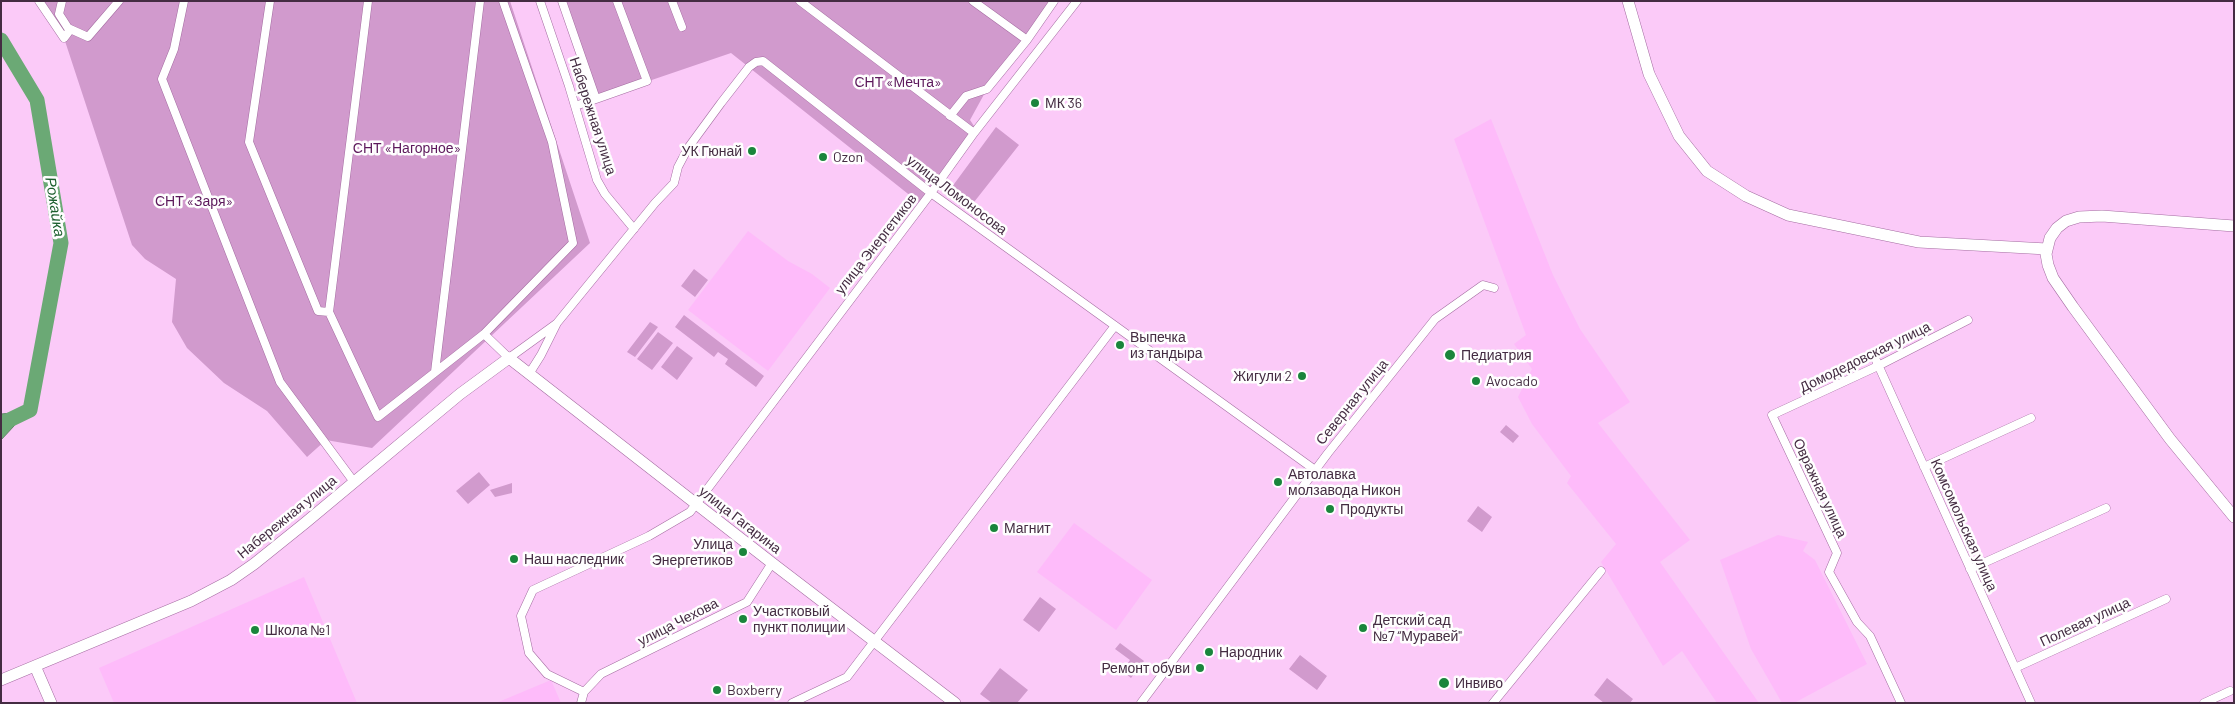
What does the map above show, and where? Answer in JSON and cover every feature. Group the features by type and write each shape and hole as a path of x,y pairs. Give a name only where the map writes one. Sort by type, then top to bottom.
{"street":[{"path":"38,1 64,38 70,30"},
{"path":"62,1 59,14 70,30 88,37 119,1"},
{"path":"184,1 174,50 162,79 280,382 354,482"},
{"path":"270,1 249,142 318,311 329,312"},
{"path":"368,1 329,312 378,417 484,334 573,243 552,142 503,1"},
{"path":"435,372 480,1"},
{"name":"Набережная улица","path":"529,374 557,323 634,229 601,188 540,1"},
{"path":"562,1 596,98"},
{"path":"575,106 647,81 617,1"},
{"path":"672,1 682,27"},
{"path":"800,1 974,133"},
{"path":"973,1 1027,40"},
{"path":"950,116 966,96 987,89 1027,40 1054,1"},
{"name":"улица Энергетиков","path":"584,692 547,674 529,653 522,616 533,590 649,536 690,512 931,193 974,133 1077,1"},
{"path":"1628,1 1649,74 1679,136 1707,171 1746,196 1788,215 1919,242 2047,249"},
{"name":"улица Ломоносова","path":"634,229 674,183 678,167 688,148 721,103 749,67 756,62 763,61 931,193 1114,327 1315,470"},
{"path":"2234,226 2102,216 2079,217 2059,225 2052,234 2047,249 2050,271 2073,307 2170,439 2234,517"},
{"name":"Северная улица","path":"1141,703 1315,470 1435,319 1483,285 1494,288"},
{"name":"Домодедовская улица","path":"1772,415 1878,366 1968,320"},
{"name":"Набережная улица","path":"1,680 191,601 231,580 260,560 460,394 557,323"},
{"path":"792,703 847,678 1114,327"},
{"path":"484,334 498,350 509,358"},
{"path":"528,343 535,343 541,355"},
{"name":"улица Гагарина","path":"509,358 955,703"},
{"name":"Комсомольская улица","path":"1875,358 2031,703"},
{"name":"Овражная улица","path":"1772,415 1837,553 1829,572 1857,622 1870,636 1901,703"},
{"path":"1924,467 2031,418"},
{"path":"1970,568 2106,508"},
{"name":"улица Чехова","path":"584,692 601,674 747,602 772,563"},
{"path":"1494,703 1601,571"},
{"name":"Полевая улица","path":"2015,668 2166,599"},
{"path":"35,666 51,703"},
{"path":"2204,703 2230,691"},
{"path":"581,703 584,692"}],"shaded area":[{"path":"1491,119 1553,275 1580,329 1630,402 1598,423 1690,540 1660,562 1759,703 1717,703 1682,651 1663,666 1601,562 1616,544 1567,483 1571,476 1532,424 1518,397 1532,369 1514,344 1526,335 1454,139"},
{"path":"748,231 788,261 812,274 830,288 768,371 688,310"},
{"path":"12,413 16,421 14,426 1,440 1,414"},
{"path":"1074,523 1152,580 1116,630 1037,572"},
{"path":"1778,535 1808,542 1803,551 1815,560 1867,664 1794,703 1782,703 1751,649 1720,560"},
{"name":"Школа №1","path":"304,577 357,703 114,703 99,668"},
{"path":"551,680 561,703 496,703"}],"green space":[{"name":"СНТ «Нагорное»","path":"38,1 510,1 590,243 372,448 326,440 307,457 267,411 224,383 187,348 172,322 176,279 145,259 132,245 64,38"},
{"name":"СНТ «Мечта»","path":"560,1 1054,1 987,89 970,120 978,132 922,205 731,53 593,100"},
{"path":"996,127 1019,145 967,211 946,195"},
{"path":"694,269 708,280 695,297 681,286"},
{"path":"684,315 764,376 756,387 725,364 728,359 718,352 714,357 675,327"},
{"path":"650,322 658,327 635,357 627,352"},
{"path":"658,332 673,343 652,370 637,359"},
{"path":"677,346 693,358 677,380 661,367"},
{"path":"1506,425 1519,436 1513,443 1500,432"},
{"path":"479,472 490,485 468,504 456,491"},
{"path":"512,483 512,493 495,497 490,490"},
{"path":"1478,506 1492,517 1482,532 1467,521"},
{"path":"1040,597 1056,609 1039,632 1023,620"},
{"path":"1120,643 1144,661 1131,678 1125,673 1129,669 1126,666 1130,660 1115,649"},
{"path":"1300,655 1327,676 1317,690 1289,669"},
{"path":"1000,668 1028,690 1017,703 992,703 980,694"},
{"path":"1607,678 1633,699 1630,703 1604,703 1594,695"}],"waterway":[{"name":"Рожайка","path":"1,40 37,100 61,243 30,410 1,424"}],"place":[{"name":"МК 36","path":"1035,103"},
{"name":"УК Гюнай","path":"752,151"},
{"name":"Ozon","path":"823,157"},
{"name":"Выпечка из тандыра","path":"1120,345"},
{"name":"Педиатрия","path":"1450,355"},
{"name":"Жигули 2","path":"1302,376"},
{"name":"Avocado","path":"1476,381"},
{"name":"Автолавка молзавода Никон","path":"1278,482"},
{"name":"Продукты","path":"1330,509"},
{"name":"Магнит","path":"994,528"},
{"name":"Улица Энергетиков","path":"743,552"},
{"name":"Наш наследник","path":"514,559"},
{"name":"Участковый пункт полиции","path":"743,619"},
{"name":"Детский сад №7 “Муравей\"","path":"1363,628"},
{"name":"Школа №1","path":"255,630"},
{"name":"Народник","path":"1209,652"},
{"name":"Ремонт обуви","path":"1200,668"},
{"name":"Инвиво","path":"1444,683"},
{"name":"Boxberry","path":"717,690"}],"park label":[{"name":"СНТ «Заря»","path":"194,201"}]}
